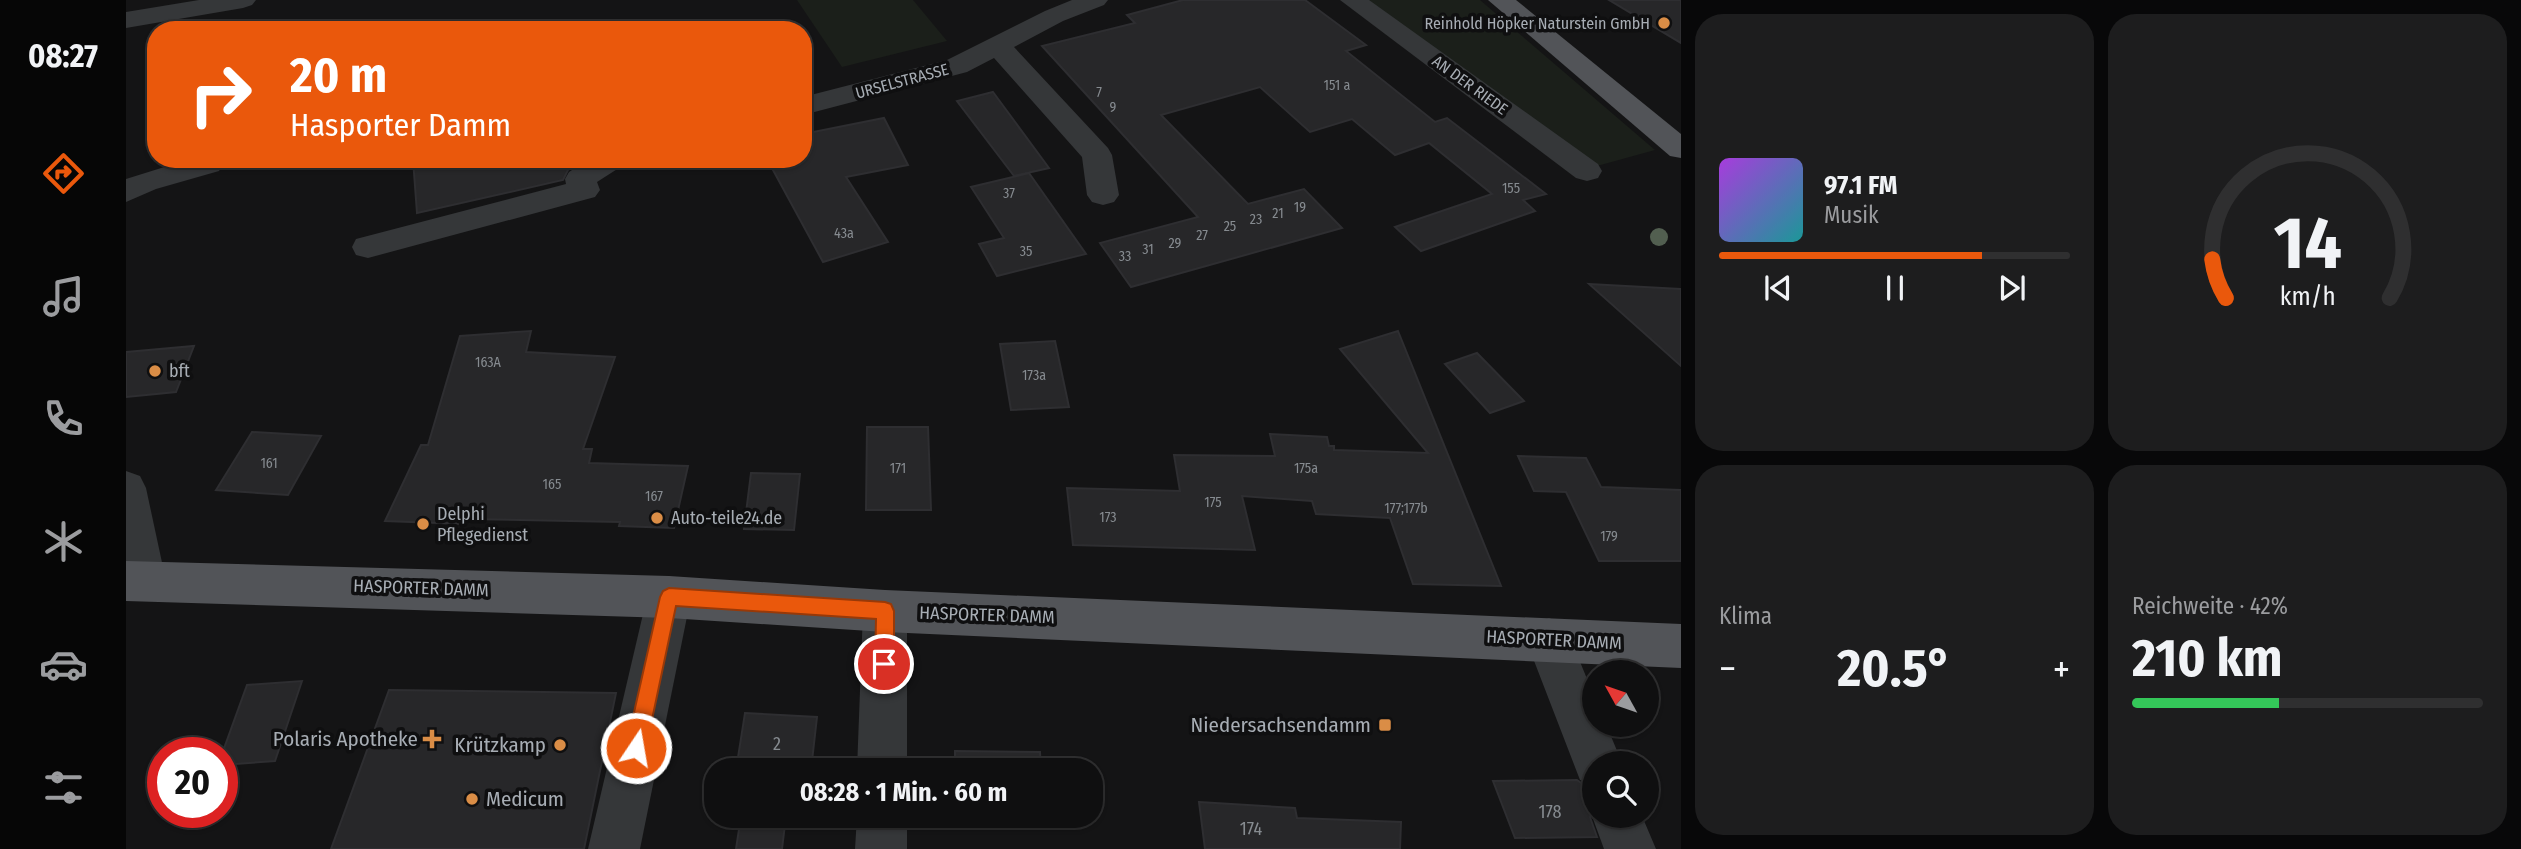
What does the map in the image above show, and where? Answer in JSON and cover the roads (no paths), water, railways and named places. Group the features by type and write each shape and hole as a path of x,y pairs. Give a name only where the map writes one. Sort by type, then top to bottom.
{"main road":[{"path":"1501,0 1681,149"},
{"path":"1526,0 1681,125"},
{"name":"HASPORTER DAMM","path":"135,581 669,597 885,611 1681,646"}],"street":[{"path":"126,20 243,0"},
{"name":"URSELSTRASSE","path":"812,104 957,66 1054,16 1095,0"},
{"name":"AN DER RIEDE","path":"1353,0 1587,171"},
{"path":"997,45 1097,155 1102,195"},
{"path":"126,192 145,182 194,168"},
{"path":"368,247 584,190 580,179 597,168"},
{"path":"126,488 135,581"},
{"path":"614,849 669,597"},
{"path":"882,758 885,611"},
{"path":"1549,640 1592,751"},
{"path":"881,849 882,828"},
{"path":"1622,828 1630,849"}],"place":[{"name":"Reinhold Höpker Naturstein GmbH","path":"1664,23"},
{"name":"bft","path":"155,371"},
{"name":"Auto-teile24.de","path":"657,518"},
{"name":"Delphi Pflegedienst","path":"423,524"},
{"name":"Niedersachsendamm","path":"1385,725"},
{"name":"Polaris Apotheke","path":"432,739"},
{"name":"Krützkamp","path":"560,745"},
{"name":"Medicum","path":"472,799"}]}
